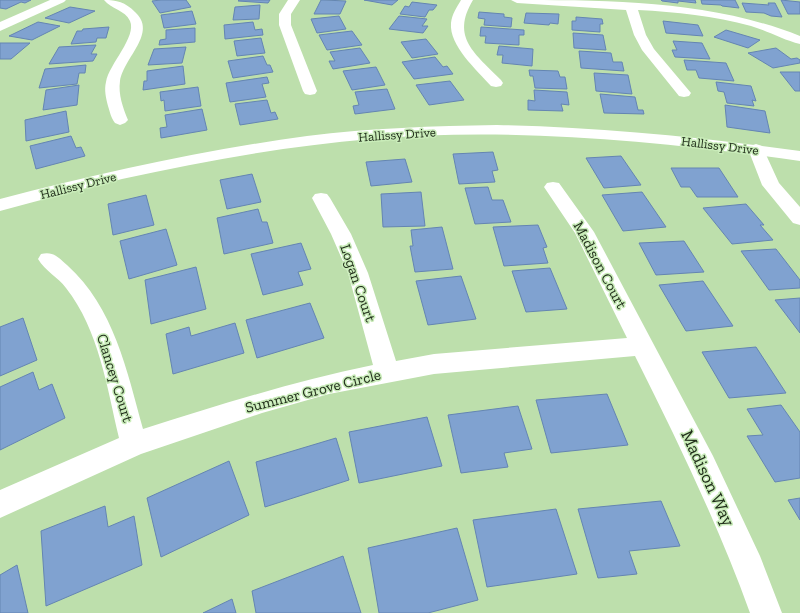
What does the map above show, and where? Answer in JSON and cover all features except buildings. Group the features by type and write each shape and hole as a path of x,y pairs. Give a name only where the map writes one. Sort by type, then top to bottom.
{"street":[{"path":"0,27 32,11 60,0"},
{"path":"110,0 132,13 138,23 137,34 121,59 114,77 112,94 120,120"},
{"path":"294,0 287,9 284,20 287,33 310,92"},
{"path":"467,0 456,20 457,33 465,48 496,83"},
{"path":"517,0 631,6 706,13 735,18 788,34 800,40"},
{"path":"631,6 640,35 648,50 684,93"},
{"path":"788,34 800,30"},
{"name":"Hallissy Drive","path":"0,205 81,183 186,160 271,146 367,135 457,130 543,131 632,135 756,149 800,156"},
{"path":"756,149 771,186 800,219"},
{"name":"Madison Court","path":"553,187 584,232 642,346"},
{"name":"Logan Court","path":"320,198 341,234 358,273 387,372"},
{"name":"Clancey Court","path":"48,259 73,282 91,310 108,346 134,444"},
{"name":"Summer Grove Circle","path":"0,504 134,444 262,402 330,384 434,364 642,346"},
{"name":"Madison Way","path":"642,346 703,465 749,567 766,613"}]}
